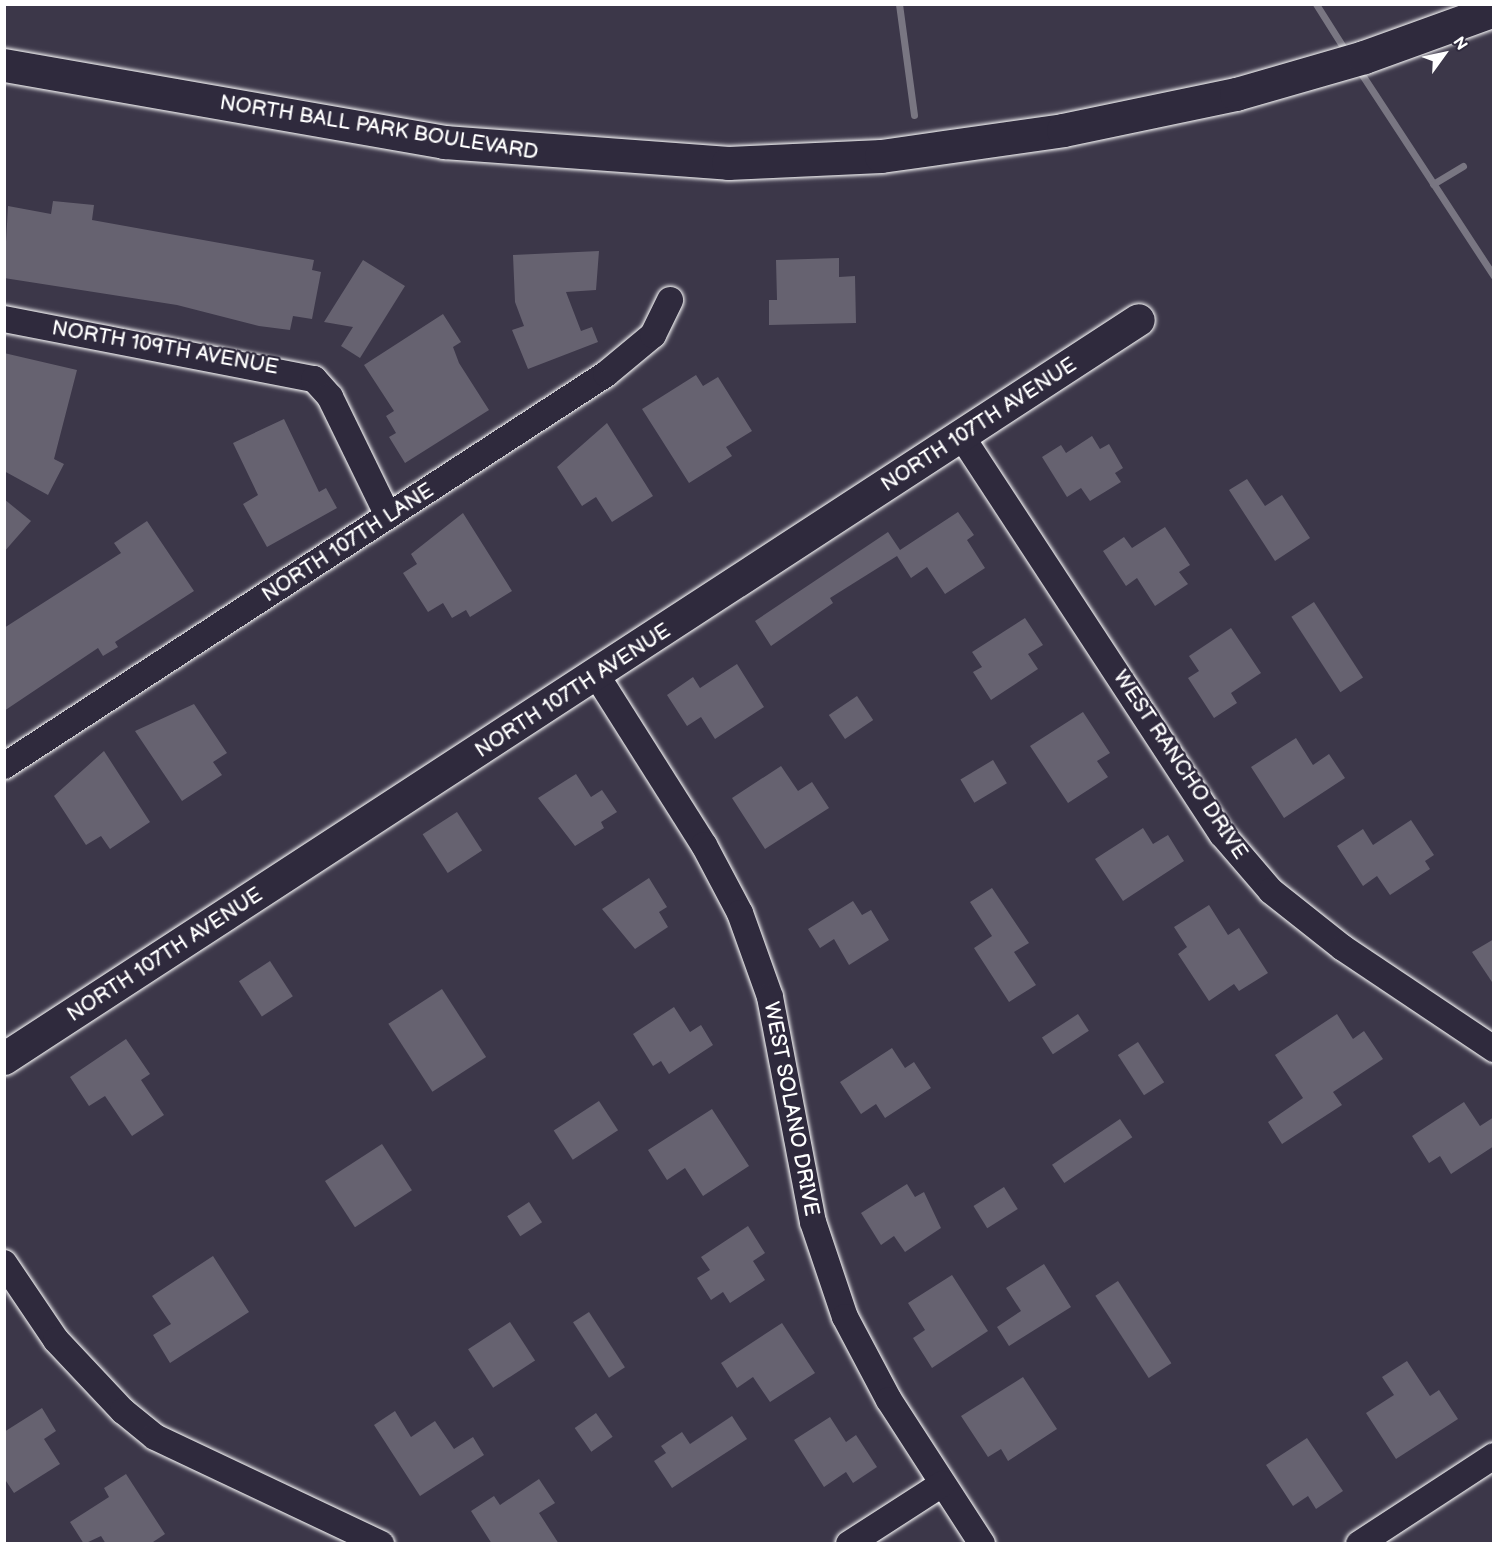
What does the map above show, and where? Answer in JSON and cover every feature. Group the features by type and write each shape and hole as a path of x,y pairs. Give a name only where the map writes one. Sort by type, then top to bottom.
{"main road":[{"name":"NORTH BALL PARK BOULEVARD","path":"4,65 444,142 728,163 881,156 1063,130 1254,88 1420,38 1494,10"}],"street":[{"name":"NORTH 107TH LANE","path":"4,766 638,351 670,300"},
{"name":"NORTH 109TH AVENUE","path":"4,319 286,371 322,386 388,516"},
{"name":"NORTH 107TH AVENUE","path":"4,1059 597,675 1138,320"},
{"name":"WEST RANCHO DRIVE","path":"962,437 1222,834 1271,891 1342,948 1494,1049"},
{"name":"WEST SOLANO DRIVE","path":"597,675 704,845 740,912 770,997 825,1262 863,1355 942,1484 982,1544"},
{"path":"4,1263 56,1340 123,1411 155,1437 381,1544"},
{"path":"1359,1544 1494,1456"},
{"path":"849,1544 942,1484"}],"building":[{"path":"53,201 94,205 92,220 314,260 312,270 321,272 312,319 293,316 290,330 259,326 177,305 4,278 8,206 51,214"},
{"path":"599,251 596,290 566,292 581,331 592,327 598,342 528,369 512,330 524,326 515,302 513,255"},
{"path":"839,258 839,277 855,276 856,323 769,325 769,300 777,300 776,260"},
{"path":"363,260 405,286 360,358 341,346 353,327 324,322"},
{"path":"443,314 461,342 453,347 459,363 489,410 405,463 389,437 396,433 386,416 394,411 364,365"},
{"path":"4,353 77,370 54,459 64,464 48,495 4,471"},
{"path":"696,375 703,386 718,377 752,431 726,447 732,456 689,483 642,409"},
{"path":"284,419 319,492 326,488 337,508 267,547 243,504 258,495 233,443"},
{"path":"607,423 653,496 612,522 596,497 582,506 557,467"},
{"path":"1092,436 1100,449 1109,444 1123,468 1115,473 1121,482 1090,501 1081,488 1067,497 1042,457 1061,445 1066,453"},
{"path":"1247,479 1265,506 1282,495 1310,538 1275,561 1229,490"},
{"path":"4,499 31,521 4,552"},
{"path":"958,512 974,535 967,540 985,568 945,594 927,567 911,578 897,556 830,598 833,603 771,646 755,621 888,532 900,550"},
{"path":"463,513 512,591 470,617 466,610 452,618 443,603 428,612 403,573 417,564 411,554"},
{"path":"147,521 194,591 115,642 118,647 103,656 98,648 4,711 4,628 121,553 114,543"},
{"path":"1165,527 1190,565 1179,572 1188,584 1155,606 1137,578 1126,586 1103,551 1124,537 1132,548"},
{"path":"1314,602 1363,677 1340,692 1291,617"},
{"path":"1025,618 1043,645 1028,654 1038,669 991,700 973,672 982,667 972,652"},
{"path":"1231,628 1261,673 1231,693 1237,703 1214,718 1188,678 1199,671 1189,656"},
{"path":"737,664 764,707 715,739 701,717 687,726 667,695 693,677 700,688"},
{"path":"857,696 873,720 845,739 829,715"},
{"path":"194,704 227,753 213,762 222,775 182,801 135,731"},
{"path":"1083,712 1110,753 1097,761 1108,777 1068,803 1030,746"},
{"path":"1296,738 1313,765 1329,754 1345,778 1284,818 1251,767"},
{"path":"104,751 150,822 110,849 101,836 86,845 54,796"},
{"path":"993,760 1007,783 974,803 960,780"},
{"path":"781,766 798,791 812,782 829,808 765,849 732,798"},
{"path":"576,774 591,797 602,790 617,812 601,822 604,828 575,846 538,798"},
{"path":"457,812 482,851 448,873 423,834"},
{"path":"1411,820 1434,855 1425,861 1430,869 1390,895 1377,876 1363,886 1337,846 1363,829 1373,845"},
{"path":"1143,828 1153,844 1168,835 1184,861 1123,901 1095,859"},
{"path":"649,878 667,907 659,912 668,927 635,949 602,909"},
{"path":"992,888 1029,943 1014,952 1036,985 1009,1002 974,948 992,936 970,902"},
{"path":"853,901 862,915 871,910 889,940 849,965 834,939 820,948 808,929"},
{"path":"1209,905 1228,935 1239,928 1268,973 1239,991 1234,984 1209,1001 1178,954 1187,947 1174,927"},
{"path":"1494,939 1494,985 1472,952"},
{"path":"270,961 293,996 262,1016 239,981"},
{"path":"442,989 486,1057 432,1092 388,1024"},
{"path":"674,1007 690,1032 701,1025 713,1045 669,1074 661,1061 653,1066 633,1034"},
{"path":"1078,1014 1089,1031 1053,1054 1042,1037"},
{"path":"1337,1014 1353,1039 1364,1031 1383,1059 1333,1092 1342,1105 1282,1144 1268,1122 1303,1098 1275,1055"},
{"path":"126,1039 150,1074 141,1080 164,1115 132,1136 105,1096 89,1106 70,1077"},
{"path":"1138,1042 1164,1082 1144,1095 1118,1055"},
{"path":"892,1048 905,1068 914,1062 931,1088 885,1118 876,1104 861,1114 840,1082"},
{"path":"599,1101 618,1130 573,1160 554,1130"},
{"path":"1464,1102 1480,1126 1494,1117 1494,1146 1451,1174 1440,1156 1429,1163 1412,1136"},
{"path":"712,1109 749,1166 703,1196 685,1168 667,1180 648,1150"},
{"path":"1120,1119 1132,1137 1064,1183 1052,1165"},
{"path":"382,1144 412,1190 355,1227 325,1181"},
{"path":"907,1184 915,1197 924,1192 941,1228 905,1252 894,1236 881,1245 861,1213"},
{"path":"1004,1187 1018,1209 987,1228 973,1206"},
{"path":"529,1202 542,1222 520,1236 507,1216"},
{"path":"748,1226 765,1253 753,1261 765,1280 730,1303 723,1292 711,1300 697,1278 710,1270 701,1257"},
{"path":"213,1256 249,1312 170,1363 153,1335 171,1324 152,1296"},
{"path":"1044,1264 1071,1307 1009,1346 997,1327 1021,1311 1006,1288"},
{"path":"952,1275 988,1331 932,1368 913,1338 925,1330 908,1303"},
{"path":"1118,1281 1171,1363 1149,1378 1095,1296"},
{"path":"589,1312 625,1367 609,1378 573,1322"},
{"path":"510,1322 535,1361 493,1388 468,1349"},
{"path":"782,1323 815,1373 770,1402 753,1377 737,1388 721,1363"},
{"path":"1407,1361 1430,1396 1439,1390 1458,1419 1396,1459 1366,1413 1394,1395 1382,1377"},
{"path":"1023,1377 1057,1429 1008,1461 1001,1449 988,1457 961,1416"},
{"path":"42,1408 56,1431 44,1439 60,1464 14,1493 4,1478 4,1432"},
{"path":"395,1411 411,1437 435,1421 454,1449 473,1437 484,1455 420,1496 374,1425"},
{"path":"596,1413 613,1437 591,1452 575,1428"},
{"path":"732,1416 747,1439 672,1488 654,1461 666,1453 661,1446 682,1432 690,1444"},
{"path":"830,1417 846,1442 856,1435 877,1467 853,1483 846,1472 824,1487 794,1440"},
{"path":"1307,1438 1343,1491 1316,1509 1308,1496 1293,1506 1266,1465"},
{"path":"126,1474 165,1534 150,1544 106,1544 101,1536 84,1544 70,1522 109,1497 104,1488"},
{"path":"539,1479 555,1503 539,1513 559,1544 492,1544 471,1511 494,1496 500,1505"}],"waterway":[{"path":"899,4 914,115"},
{"path":"1316,4 1347,53"},
{"path":"1357,67 1494,276"},
{"path":"1433,184 1463,166"}]}
